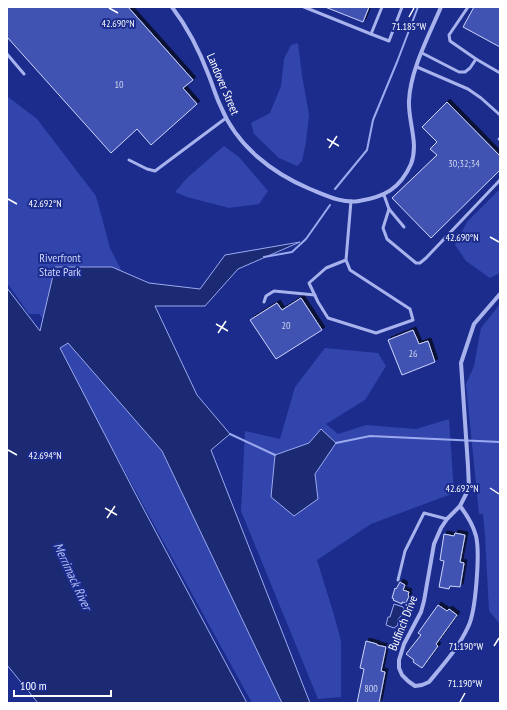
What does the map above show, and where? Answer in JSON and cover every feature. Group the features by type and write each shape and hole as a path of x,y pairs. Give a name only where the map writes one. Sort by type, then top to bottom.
{"street":[{"name":"Landover Street","path":"172,7 186,27 201,55 221,108 241,140 262,161 279,174 295,183 342,201 357,202 384,195 398,185 411,164 414,152 409,102 411,86 422,53 441,7"},
{"name":"Bulfinch Drive","path":"460,506 469,519 476,537 478,568 472,618 458,643 429,682 415,686 408,682 402,675 399,668 399,660 404,644 420,612 427,588 434,544 446,519 460,506 468,490 469,484 461,363 474,324 500,294"}],"lane":[{"path":"304,7 389,42 402,7"},
{"path":"371,34 382,7"},
{"path":"468,7 449,35 450,41 500,73"},
{"path":"422,53 458,72 465,72 470,68 476,59"},
{"path":"7,54 24,74"},
{"path":"417,67 468,89 481,98 500,115"},
{"path":"129,160 147,169 155,171 226,118"},
{"path":"389,209 383,228 387,239 416,263 420,263 500,180"},
{"path":"384,195 389,209 404,228"},
{"path":"346,260 326,268 309,283 328,318 376,333 414,320 410,309 350,270 346,260 351,201"},
{"path":"264,302 266,296 274,291 315,295"},
{"path":"398,580 405,551 424,513 446,519"}],"green space":[{"path":"298,43 309,115 302,161 297,166 279,158 254,134 251,123 270,113 281,86 284,59 291,45"},
{"name":"Riverfront State Park","path":"7,96 37,119 96,196 110,248 129,285 306,703 252,703 72,375 51,330 39,314 29,314 7,283"},
{"path":"224,146 239,157 268,191 259,204 229,208 187,197 175,192 187,178"},
{"path":"500,189 500,273 490,278 466,261 455,245 467,222"},
{"path":"500,304 500,624 489,611 483,514 479,514 466,384 474,366 481,328"},
{"path":"325,348 378,353 386,366 365,400 326,424 338,434 366,425 416,429 449,419 454,493 371,524 317,560 341,641 341,697 318,699 241,511 245,431 280,439 295,387"}],"water":[{"name":"Merrimack River","path":"300,242 238,269 205,306 155,306 197,395 230,434 211,450 310,703 282,703 162,451 68,343 60,348 247,703 38,703 7,665 7,288 40,331 55,267 112,267 149,283 200,289 225,255"},
{"path":"321,429 336,443 315,474 318,499 294,516 271,497 275,455 309,443"},
{"path":"394,604 403,607 404,611 398,619 398,625 394,628 386,625"}],"building":[{"path":"7,7 128,7 193,80 183,88 197,104 151,145 137,129 111,153 7,37"},
{"path":"325,7 369,7 363,22"},
{"path":"474,7 500,7 500,47 463,27"},
{"path":"447,102 500,156 500,170 431,238 392,198 437,155 430,149 437,142 422,127"},
{"path":"301,298 322,330 276,359 250,320 277,303 282,310"},
{"path":"413,330 419,344 428,341 435,362 402,375 388,340"},
{"path":"455,533 465,535 460,562 464,563 460,587 450,586 449,589 439,587 444,561 440,560 444,534 454,536"},
{"path":"400,582 405,585 403,590 409,592 406,603 402,602 402,604 393,600 394,599 392,598 395,588 396,589"},
{"path":"438,605 447,611 449,609 457,615 436,644 438,646 422,668 413,662 414,660 406,654 421,635 418,633"},
{"path":"366,641 386,647 381,671 385,672 379,703 357,703 364,669 360,668"}],"waterway":[{"path":"335,189 367,150 373,120 418,7"},
{"path":"264,257 292,252 306,239 330,205"},
{"path":"230,434 275,455"},
{"path":"336,443 370,436 500,442"}]}
